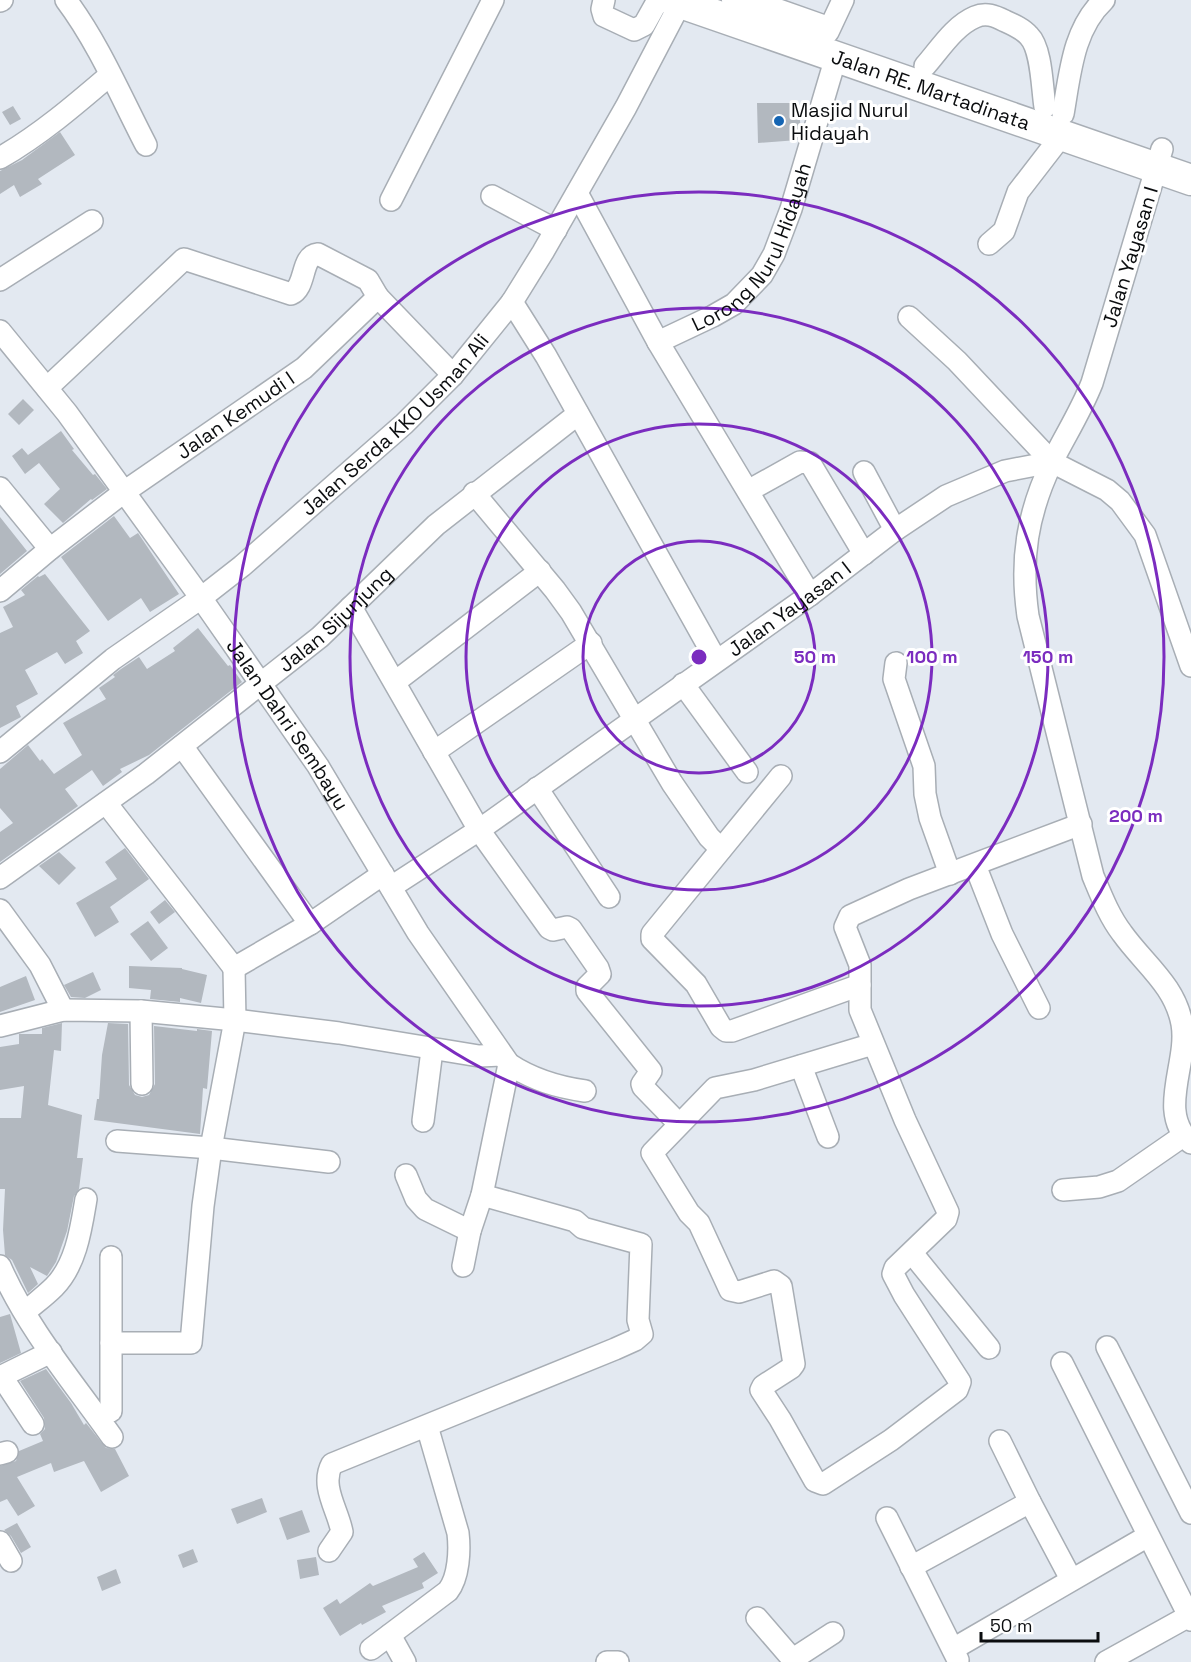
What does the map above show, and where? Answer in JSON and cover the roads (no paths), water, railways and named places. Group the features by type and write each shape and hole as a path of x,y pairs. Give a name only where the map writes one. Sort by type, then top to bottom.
{"highway":[{"path":"737,0 832,44 925,66 1160,158 1191,180"},
{"name":"Jalan RE. Martadinata","path":"673,1 832,44 1057,119"},
{"path":"1160,158 1191,159"}],"street":[{"path":"66,0 81,20 146,146"},
{"path":"391,200 493,0"},
{"path":"604,0 602,9 604,16 633,30 644,25 673,1"},
{"name":"Lorong Nurul Hidayah","path":"658,342 734,304 762,275 774,254 791,209 843,0"},
{"path":"989,244 1004,231 1018,192 1057,119 1078,40 1092,13 1104,0"},
{"name":"Jalan Serda KKO Usman Ali","path":"0,752 113,659 201,598 242,566 404,424 453,375 512,302 556,230 626,107 673,1"},
{"path":"925,66 956,30 966,22 983,14 994,16 1022,30 1032,40 1057,119"},
{"path":"0,158 69,111 110,75"},
{"name":"Jalan Yayasan I","path":"234,968 479,830 810,595 895,530 962,489 1005,471 1052,462 1082,408 1092,383 1160,158"},
{"path":"577,193 658,342 810,595"},
{"path":"492,196 556,230"},
{"path":"0,280 92,221"},
{"path":"47,388 184,259 291,294 299,288 309,258 314,254 368,280 378,297 453,375"},
{"name":"Jalan Kemudi I","path":"0,591 124,492 315,359 378,297"},
{"path":"512,302 546,356 716,660"},
{"path":"909,317 957,361 1052,462 1107,490 1120,501 1144,535 1191,666"},
{"name":"Jalan Dahri Sembayu","path":"0,331 47,388 124,492 318,766 418,933 506,1059 524,1074 548,1084 585,1091"},
{"name":"Jalan Sijunjung","path":"0,878 182,746 331,628 436,525 474,493 578,414"},
{"path":"748,491 800,462 810,463 864,554"},
{"path":"1052,462 1028,529 1024,589 1028,616 1093,876 1121,932 1167,984 1179,1011 1183,1043 1174,1109 1178,1128 1187,1139 1118,1181 1099,1187 1063,1190"},
{"path":"864,472 895,530"},
{"path":"0,488 50,549"},
{"path":"474,493 555,590 591,643 633,719 698,823 721,849"},
{"path":"395,682 540,571"},
{"path":"351,607 479,830 549,928 553,930 567,927 570,929 598,968 600,974 587,987 587,991 650,1070 651,1073 642,1084 643,1087 679,1124"},
{"path":"434,752 591,643"},
{"path":"896,663 894,679 924,766 925,795 930,818 950,874"},
{"path":"683,684 747,772"},
{"path":"182,746 310,924"},
{"path":"781,776 651,937 656,946 696,984 723,1029 732,1031 860,985"},
{"path":"537,788 609,897"},
{"path":"106,803 234,968 235,1020 211,1148 199,1244 191,1343 111,1343"},
{"path":"873,1044 754,1080 715,1088 653,1152 689,1213 699,1223 730,1290 739,1292 774,1281 781,1286 794,1364 763,1386 761,1390 815,1480 820,1484 825,1484 891,1440 957,1390 960,1384 959,1378 894,1278 893,1271 946,1220 948,1212 905,1120 858,1004 860,965 845,927 847,919 909,889 1081,824"},
{"path":"975,865 1002,934 1039,1008"},
{"path":"0,910 40,965 63,1010"},
{"path":"0,1026 63,1010 141,1011 339,1033 432,1050 506,1059 482,1195 470,1231 463,1266"},
{"path":"141,1011 142,1084"},
{"path":"423,1121 432,1050"},
{"path":"801,1066 828,1137"},
{"path":"117,1141 211,1148 329,1162"},
{"path":"406,1175 416,1199 425,1209 470,1231"},
{"path":"328,1551 342,1532 339,1514 331,1501 329,1489 332,1464 639,1337 641,1244 583,1228 575,1221 482,1195"},
{"path":"25,1312 55,1287 67,1269 81,1229 86,1199"},
{"path":"912,1253 989,1348"},
{"path":"111,1257 111,1411"},
{"path":"0,1266 9,1287 51,1352 112,1437"},
{"path":"1107,1347 1191,1513"},
{"path":"33,1424 1,1377 51,1352"},
{"path":"1062,1364 1190,1618 1106,1662"},
{"path":"371,1649 448,1591 453,1584 459,1550 458,1533 427,1426"},
{"path":"1000,1441 1071,1579"},
{"path":"911,1567 1030,1502"},
{"path":"887,1518 956,1655 1071,1579 1148,1536"},
{"path":"0,1542 11,1561"},
{"path":"757,1618 794,1660 833,1633"},
{"path":"390,1635 405,1662"},
{"path":"607,1662 618,1662"}],"place":[{"name":"Masjid Nurul Hidayah","path":"779,121"}]}
